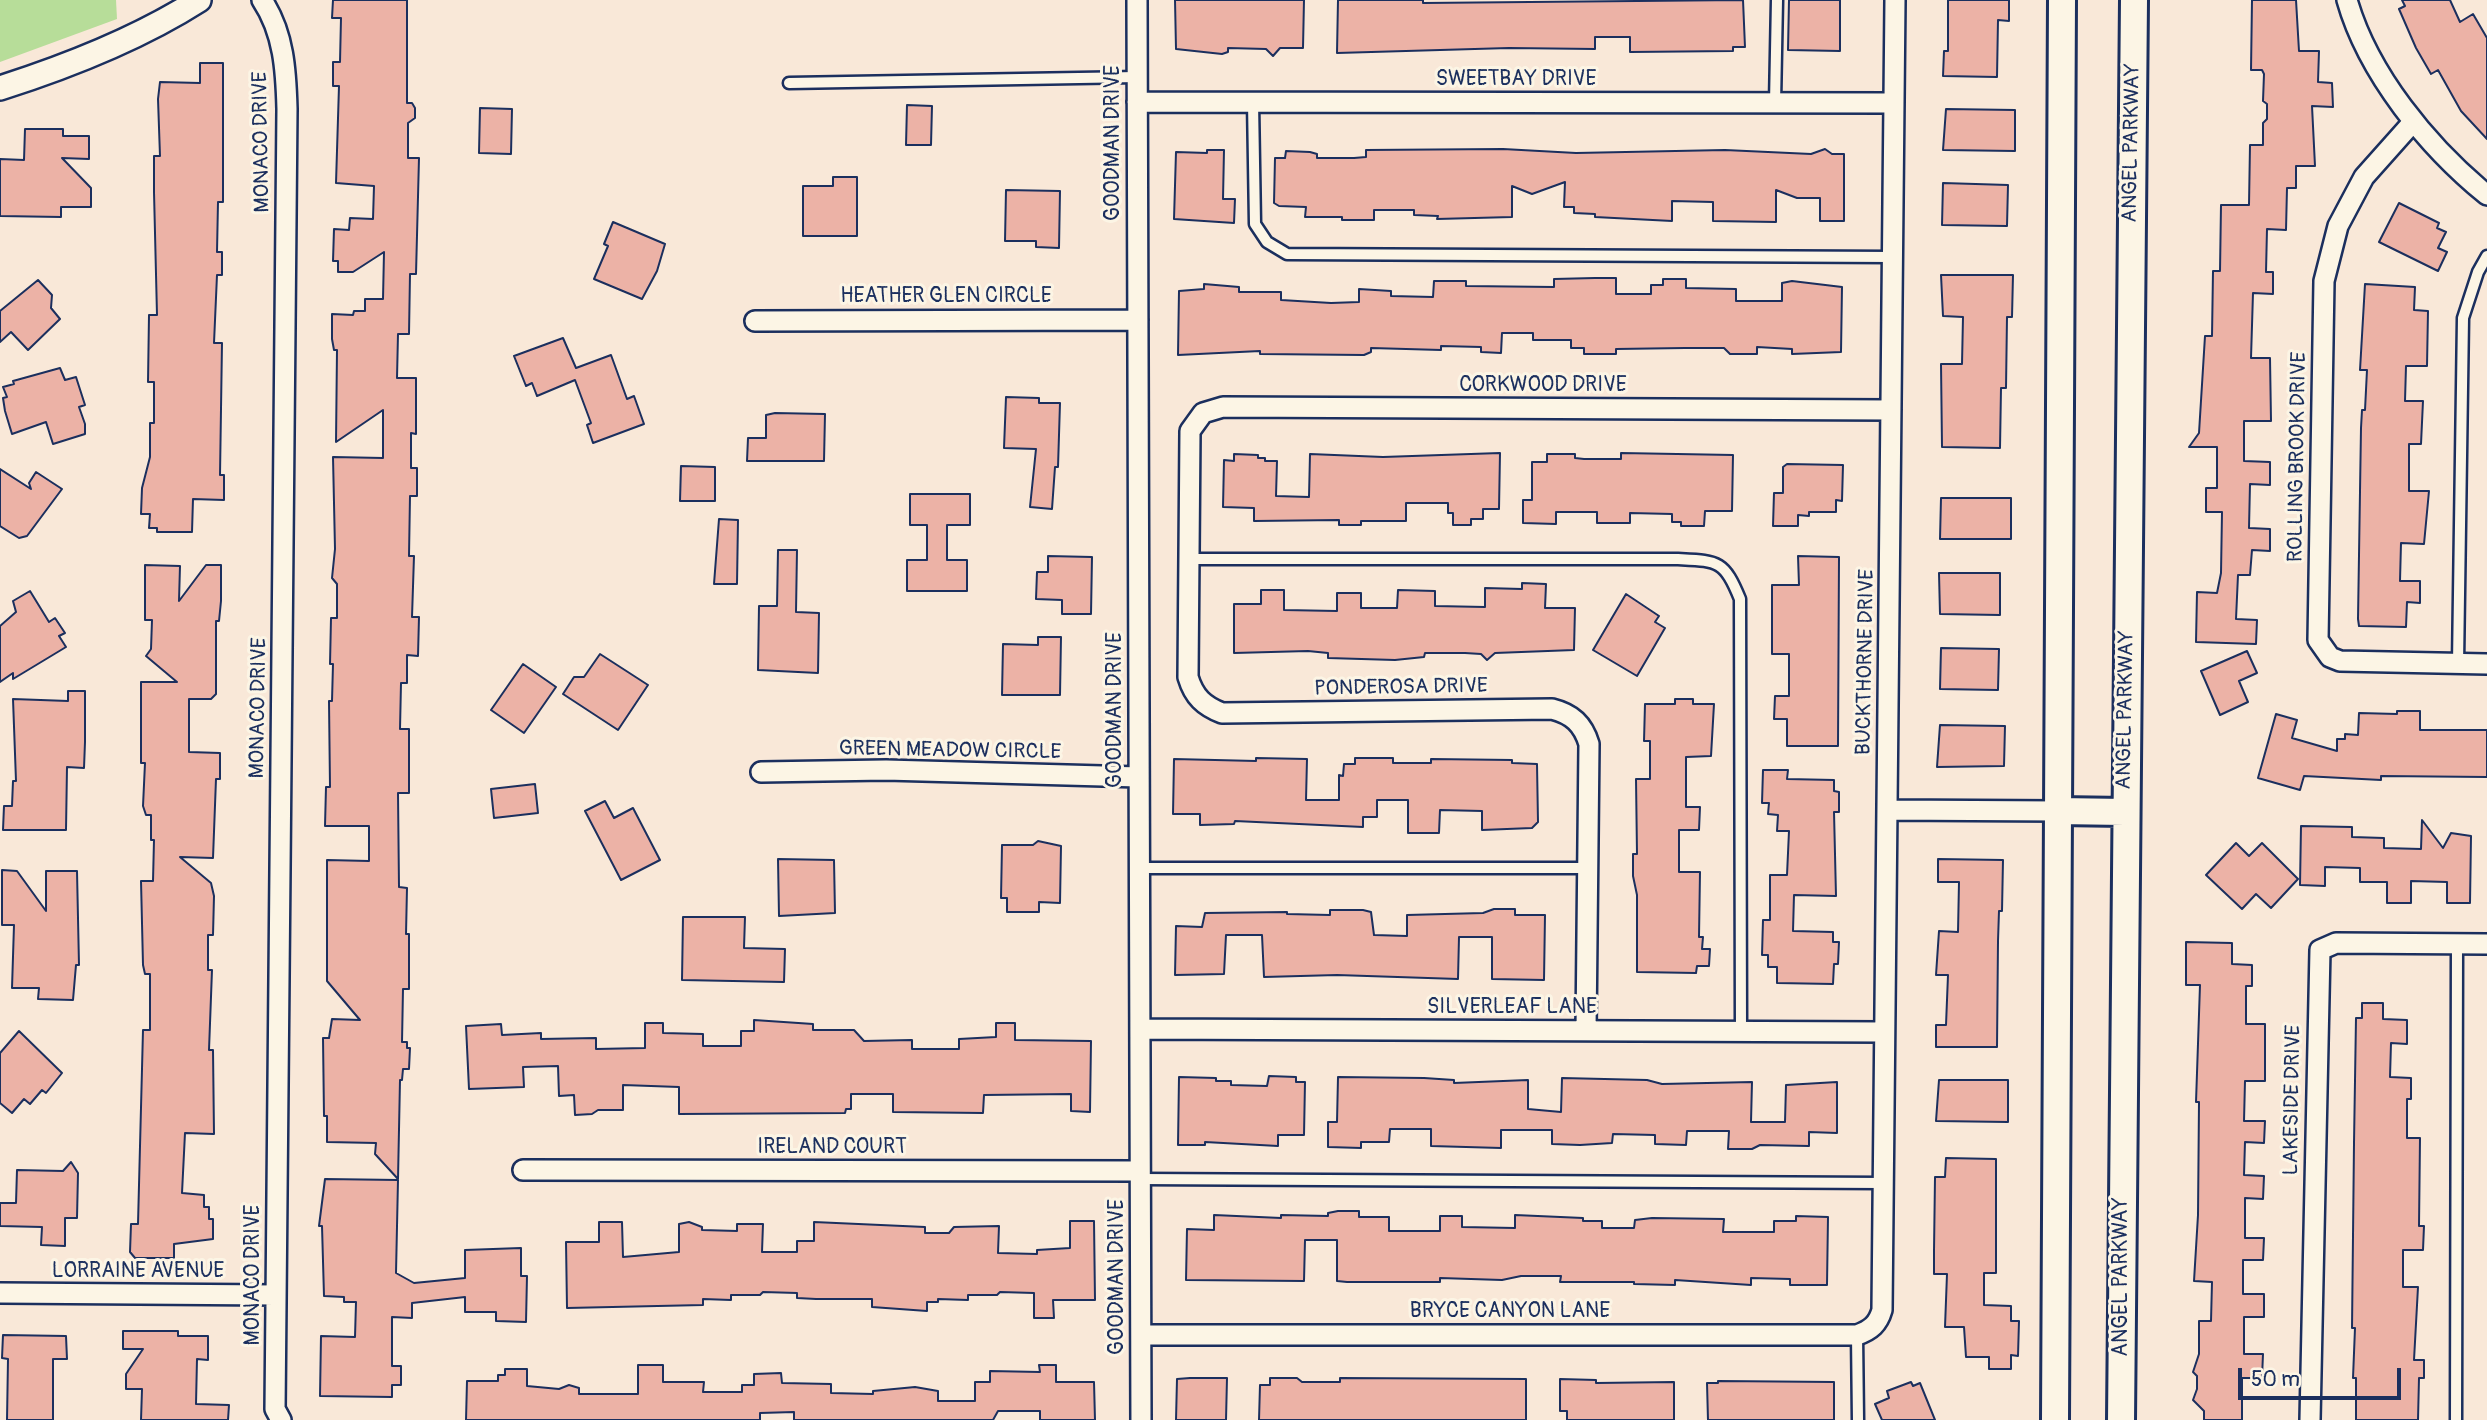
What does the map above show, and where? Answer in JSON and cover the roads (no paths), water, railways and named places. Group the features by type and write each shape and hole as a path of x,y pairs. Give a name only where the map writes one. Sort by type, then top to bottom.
{"main road":[{"path":"2055,1420 2062,0"},
{"name":"ANGEL PARKWAY","path":"2120,1420 2134,0"},
{"path":"2059,811 2125,812"}],"street":[{"path":"0,88 52,72 128,38 199,0"},
{"name":"MONACO DRIVE","path":"262,0 280,40 285,68 287,109 275,1409 281,1420"},
{"name":"GOODMAN DRIVE","path":"1137,0 1141,1420"},
{"name":"BUCKTHORNE DRIVE","path":"1857,1335 1876,1323 1882,1310 1895,0"},
{"path":"2347,0 2383,78 2413,122 2456,170 2487,195"},
{"name":"SWEETBAY DRIVE","path":"1137,102 1894,103"},
{"name":"ROLLING BROOK DRIVE","path":"2413,122 2364,177 2338,226 2324,281 2317,629 2323,649 2340,661 2487,664"},
{"name":"HEATHER GLEN CIRCLE","path":"755,321 1138,320"},
{"name":"CORKWOOD DRIVE","path":"1198,418 1212,409 1223,407 1891,410"},
{"name":"PONDEROSA DRIVE","path":"1198,418 1190,431 1188,441 1188,677 1192,690 1210,708 1222,713 1552,709 1576,720 1585,731 1589,744 1586,1031"},
{"name":"GREEN MEADOW CIRCLE","path":"761,772 886,770 1139,777"},
{"path":"1887,810 2059,811"},
{"name":"LAKESIDE DRIVE","path":"2310,1420 2320,950 2336,943 2487,944"},
{"name":"SILVERLEAF LANE","path":"1140,1030 1884,1032"},
{"name":"IRELAND COURT","path":"523,1170 1140,1175"},
{"name":"LORRAINE AVENUE","path":"0,1293 276,1295"},
{"name":"BRYCE CANYON LANE","path":"1141,1335 1857,1335"}],"lane":[{"path":"1775,103 1777,0"},
{"path":"789,83 1137,77"},
{"path":"1253,102 1255,224 1266,242 1287,254 1893,257"},
{"path":"2458,663 2463,318 2478,272 2487,256"},
{"path":"1188,559 1678,559 1715,561 1730,573 1740,599 1741,1032"},
{"path":"1139,868 1588,868"},
{"path":"2456,944 2456,1420"},
{"path":"1140,1175 1883,1183"},
{"path":"1857,1335 1858,1420"}]}
